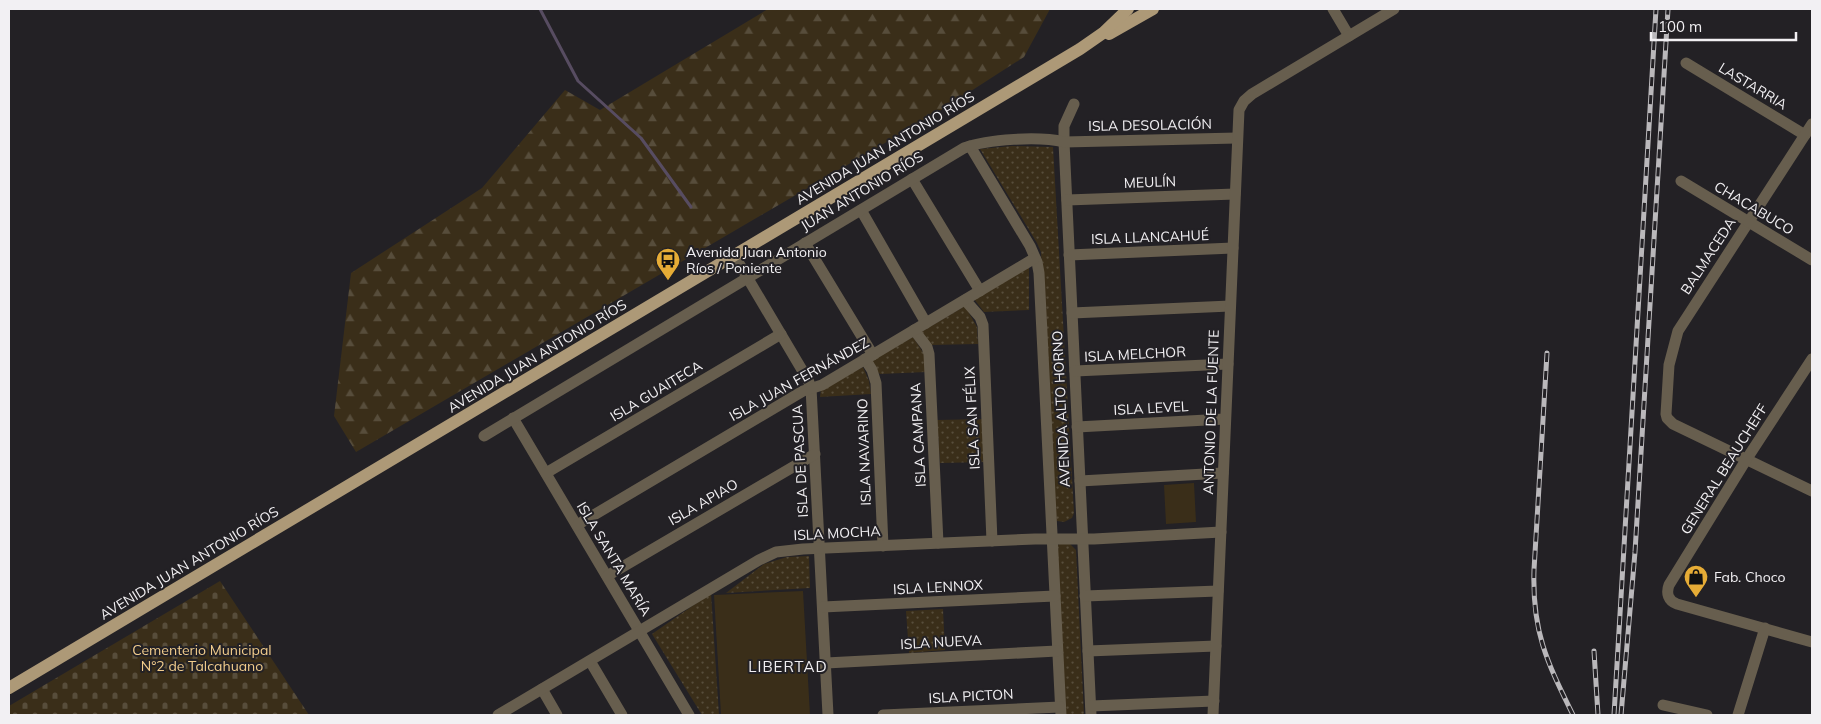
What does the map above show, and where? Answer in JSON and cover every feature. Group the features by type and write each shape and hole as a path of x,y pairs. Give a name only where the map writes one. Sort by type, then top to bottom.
{"main road":[{"path":"1080,49 1103,33 1128,9"},
{"path":"1080,49 1153,9"},
{"name":"AVENIDA JUAN ANTONIO RÍOS","path":"9,688 1080,49"}],"street":[{"path":"1333,9 1349,36 1394,9"},
{"name":"ANTONIO DE LA FUENTE","path":"1213,715 1237,138 1240,110 1244,101 1252,94 1349,36"},
{"name":"LASTARRIA","path":"1686,63 1805,135"},
{"name":"AVENIDA ALTO HORNO","path":"1074,104 1064,126 1064,142 1091,711"},
{"name":"BALMACEDA","path":"1746,460 1674,424 1667,418 1669,364 1678,331 1812,124"},
{"name":"ISLA DESOLACIÓN","path":"1064,142 1237,138"},
{"name":"JUAN ANTONIO RÍOS","path":"484,436 970,146 982,142 997,141 1051,139 1064,142"},
{"name":"AVENIDA ALTO HORNO","path":"970,146 1035,258 1040,288 1060,711"},
{"path":"912,179 980,291"},
{"name":"CHACABUCO","path":"1681,181 1812,260"},
{"name":"MEULÍN","path":"1067,200 1235,194"},
{"path":"861,210 926,323"},
{"name":"ISLA NAVARINO","path":"805,243 869,357 876,383 883,546"},
{"name":"ISLA LLANCAHUÉ","path":"1069,255 1233,248"},
{"name":"ISLA DE PASCUA","path":"734,256 811,388 828,715"},
{"name":"ISLA JUAN FERNÁNDEZ","path":"576,525 803,391 822,385 1035,258"},
{"name":"ISLA SAN FÉLIX","path":"965,300 980,317 983,325 992,540"},
{"path":"1072,314 1230,306"},
{"name":"ISLA CAMPANA","path":"914,330 930,354 938,543"},
{"name":"ISLA GUAITECA","path":"546,473 781,334"},
{"name":"GENERAL BEAUCHEFF","path":"1765,628 1677,604 1668,597 1669,585 1746,460 1812,359"},
{"name":"ISLA MELCHOR","path":"1075,371 1228,364"},
{"name":"ISLA SANTA MARÍA","path":"513,418 689,715"},
{"name":"ISLA LEVEL","path":"1077,427 1226,419"},
{"name":"ISLA APIAO","path":"607,576 815,454"},
{"path":"1746,460 1812,491"},
{"path":"1080,481 1223,473"},
{"name":"ISLA MOCHA","path":"498,715 768,555 784,550 992,540 1098,539 1221,532"},
{"path":"1085,596 1218,592"},
{"name":"ISLA LENNOX","path":"823,608 1055,596"},
{"path":"1738,715 1765,628 1812,642"},
{"path":"1088,651 1216,646"},
{"name":"ISLA NUEVA","path":"826,663 1057,651"},
{"path":"590,661 622,715"},
{"path":"542,689 557,715"},
{"path":"1091,711 1214,701"},
{"path":"1663,704 1707,715"},
{"name":"ISLA PICTON","path":"883,715 1060,711"}],"green space":[{"path":"768,9 1050,9 1024,57 943,109 356,452 334,416 351,273 482,188 565,90 600,110"},
{"path":"1012,146 1053,147 1074,513 1072,518 1064,522 1057,521 1055,517 1041,252 980,149"},
{"path":"1029,266 1029,310 984,312 974,299"},
{"path":"965,306 977,327 978,344 931,345 921,332"},
{"path":"913,337 924,354 926,372 880,374 874,369 870,361"},
{"path":"863,367 869,381 871,394 820,397 821,389"},
{"path":"985,419 986,462 940,463 937,420"},
{"path":"1194,483 1196,522 1166,524 1164,485"},
{"path":"1069,543 1076,550 1084,715 1064,715 1056,548 1059,544"},
{"path":"809,556 810,588 726,593 764,564 787,557"},
{"name":"Cementerio Municipal N°2 de Talcahuano","path":"220,581 309,715 9,715 9,706"},
{"path":"803,591 810,715 721,715 714,595"},
{"path":"711,593 719,715 702,715 652,634"},
{"path":"943,609 945,650 909,653 906,611"}],"waterway":[{"path":"540,9 578,81 641,138 691,207"}],"railway":[{"path":"1614,715 1656,9"},
{"path":"1621,715 1635,552 1668,9"},
{"path":"1547,353 1534,592 1543,646 1573,715"},
{"path":"1594,651 1598,715"}],"place":[{"name":"Avenida Juan Antonio Ríos / Poniente","path":"668,281"},
{"name":"Fab. Choco","path":"1696,598"}],"district":[{"name":"LIBERTAD","path":"788,666"}]}
